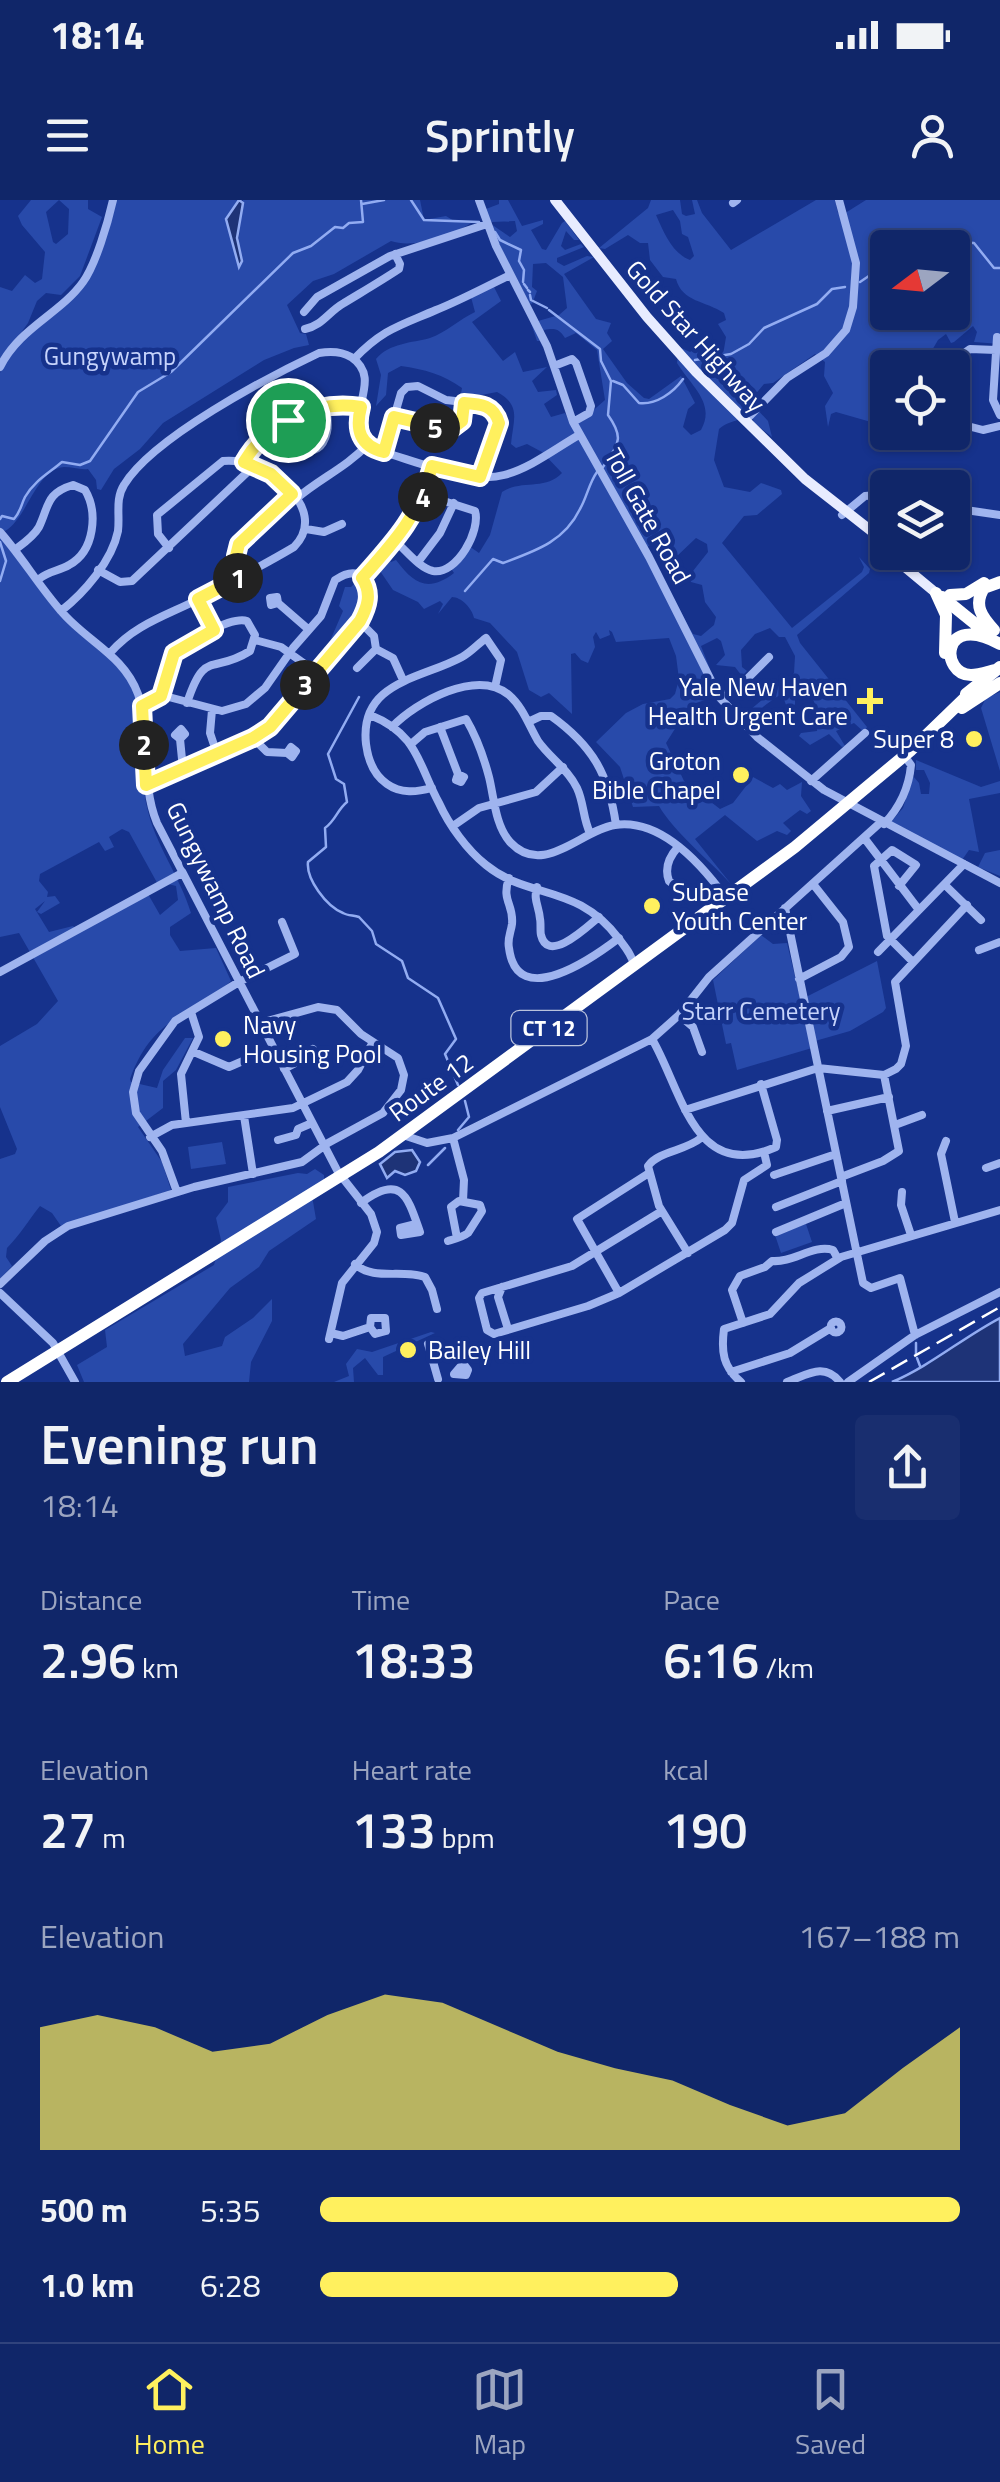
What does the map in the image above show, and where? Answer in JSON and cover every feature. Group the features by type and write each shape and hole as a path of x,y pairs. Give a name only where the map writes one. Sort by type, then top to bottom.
{"highway":[{"path":"943,594 966,594 990,580 1000,580"},
{"path":"999,638 981,614 978,600 985,588 1000,580"},
{"path":"943,594 999,638"},
{"path":"943,594 948,664 970,693"},
{"path":"999,638 969,633 956,639 950,651 952,664 964,674 999,673"},
{"path":"955,709 977,701 999,673"},
{"name":"Route 12","path":"6,1382 341,1178 403,1135 726,898 847,804 911,743 999,673"},
{"name":"Route 12","path":"903,754 910,752 970,693"}],"main road":[{"name":"Gold Star Highway","path":"555,200 663,336 822,497 870,531"},
{"name":"Gold Star Highway","path":"845,512 943,594"},
{"path":"917,570 943,594"}],"street":[{"path":"0,367 36,322 84,281 113,200"},
{"name":"Toll Gate Road","path":"480,200 487,224 543,338 573,422 649,557 720,698 757,737 810,780 882,823 1000,883"},
{"path":"746,421 787,378 826,353 846,330 853,307 856,262 839,200"},
{"path":"304,312 317,296 395,254 487,224"},
{"path":"305,329 319,326 345,302 399,270 395,254"},
{"path":"354,359 388,329 510,274"},
{"path":"338,285 345,302"},
{"path":"997,337 993,400 1000,415"},
{"path":"969,350 996,350"},
{"path":"61,611 84,590 115,538 120,493 126,481 181,430 320,353 338,352 354,359 365,381 358,426 367,445 384,452 480,477 512,473 580,434"},
{"path":"554,366 572,360 576,363 591,406 573,422"},
{"path":"384,452 401,393 411,386 422,387 446,400 492,409 499,423 480,477"},
{"path":"394,417 450,430 462,421 464,403"},
{"path":"244,462 252,446 294,416 326,406 361,407"},
{"path":"276,428 290,447 315,448 326,437 326,406"},
{"path":"970,427 983,430 1000,426"},
{"path":"244,575 236,556 239,544 294,496 350,462 367,445"},
{"path":"110,653 136,629 294,547 306,529 306,516 294,496 254,465 218,462 160,510 156,527 169,548"},
{"path":"98,570 114,580 132,581 254,465"},
{"path":"362,578 395,541 424,495 432,466"},
{"path":"16,549 38,529 44,508 60,490 73,485 85,490 94,523 90,536 74,562 38,578"},
{"path":"395,541 430,570 441,571 452,566 466,546 478,517 470,508 424,495"},
{"path":"845,512 870,496"},
{"path":"418,562 440,534 454,504"},
{"path":"970,511 1000,515"},
{"path":"306,529 324,532 342,524"},
{"name":"Gungywamp Road","path":"0,532 61,611 128,674 141,703 146,785 157,822 341,1178 361,1202"},
{"path":"141,703 161,696 212,710 234,709 257,697 324,612 336,580 349,574 362,578 368,588 368,601 360,621 270,727 146,785"},
{"path":"198,599 214,630"},
{"path":"278,604 308,629"},
{"path":"161,696 174,653 242,619 251,625 255,640 246,654 204,667 192,683 187,703"},
{"path":"360,621 374,636 376,649"},
{"path":"432,788 405,791 378,776 366,748 370,714 385,693 404,680 464,656 486,638 501,660 495,687"},
{"path":"255,640 290,652 316,672"},
{"path":"357,668 376,649"},
{"path":"376,649 392,658 404,680"},
{"path":"720,698 747,680 769,658"},
{"path":"392,726 418,704 471,686 495,687 516,701 539,742 563,767 579,792 590,833"},
{"path":"212,710 210,733 217,754"},
{"path":"370,714 392,726 411,744 454,826 482,862 510,878 578,902 602,920 634,965"},
{"path":"528,722 551,716 592,757 608,783 616,825"},
{"path":"411,744 421,735 466,719 487,769 507,838 528,854 543,856 556,852 590,833 616,825 654,830 678,848 726,898"},
{"path":"440,727 458,774"},
{"path":"810,780 865,733"},
{"path":"253,738 267,752 286,752"},
{"path":"180,739 183,769"},
{"path":"403,1135 427,1143 453,1138 652,1039 709,977 899,806 911,764 903,754"},
{"path":"454,826 479,808 536,792 563,767"},
{"path":"864,839 919,910"},
{"path":"678,848 666,871 669,881 682,891"},
{"path":"899,886 916,866 892,850 874,866 874,874 890,940 913,962"},
{"path":"878,952 964,864"},
{"path":"0,972 182,873"},
{"path":"510,878 504,894 512,921 509,950 523,972 538,978 564,973 617,940"},
{"path":"799,979 841,957 849,947 844,922 813,884"},
{"path":"945,884 981,920"},
{"path":"537,887 534,898 541,937 550,946 566,942 602,920"},
{"path":"686,1110 818,1068 884,1075 901,1064 906,1054 894,986 967,905"},
{"path":"785,908 866,1287 895,1277 902,1280 915,1334"},
{"path":"177,1192 162,1152 134,1108 136,1078 168,1028 239,982 295,954 282,922"},
{"path":"979,950 1000,942"},
{"path":"75,1382 58,1350 0,1288 45,1241 62,1230 177,1192 294,1166 383,1113 401,1090 402,1063 341,1013 314,1007 260,1022"},
{"path":"186,1123 180,1080 194,1052 199,1030 191,1012"},
{"path":"678,1014 692,1026 702,1052"},
{"path":"652,1039 700,1138 730,1153 776,1148 778,1140 761,1084"},
{"path":"150,1137 167,1126 288,1110 347,1082 373,1042"},
{"path":"194,1052 229,1067 273,1048"},
{"path":"284,1069 309,1056 313,1049"},
{"path":"776,1207 899,1151 884,1075"},
{"path":"827,1111 889,1097"},
{"path":"895,1125 922,1115"},
{"path":"244,1116 253,1174"},
{"path":"278,1140 296,1135 298,1129 312,1123"},
{"path":"453,1138 464,1180 463,1201"},
{"path":"688,1253 662,1211 649,1173 650,1161 688,1148 700,1138"},
{"path":"946,1141 941,1154 955,1222"},
{"path":"662,1211 572,1266 482,1293 479,1298 487,1330 494,1334 588,1306 620,1293 688,1253 732,1222 744,1180 766,1165 764,1152"},
{"path":"774,1175 836,1154"},
{"path":"986,1168 1000,1163"},
{"path":"620,1293 578,1224 579,1215 649,1173"},
{"path":"370,1327 330,1336 341,1287 374,1243 377,1232 375,1220 361,1202 383,1189 398,1190 410,1200 416,1224"},
{"path":"902,1192 910,1235"},
{"path":"463,1201 478,1205 482,1211 468,1233 453,1240 450,1209 463,1201"},
{"path":"776,1232 846,1203"},
{"path":"741,1382 730,1372 723,1356 724,1330 770,1314 799,1282 838,1259 1000,1210"},
{"path":"743,1323 733,1284 740,1276 772,1261 781,1262 828,1247 838,1259"},
{"path":"355,1264 368,1273 408,1272 424,1277 437,1309"},
{"path":"502,1287 498,1297 508,1330"},
{"path":"787,1382 820,1370 844,1382 915,1334 1000,1292"},
{"path":"730,1372 790,1353 830,1328"},
{"path":"428,1344 433,1380 454,1374"}],"green space":[{"path":"31,200 59,200 88,200 88,209 102,217 80,276 61,295 46,293 37,301 28,323 0,362 0,287 12,291 25,275 35,283 42,279 45,252 18,216","holes":["59,200 69,209 68,234 56,244 46,212"]},
{"name":"Gungywamp","path":"114,200 240,200 228,222 234,246 238,245 243,200 420,200 424,220 446,216 471,223 432,240 391,241 334,274 313,281 287,305 309,345 264,360 163,423 140,449 114,469 101,490 88,469 54,470 5,531 0,528 0,373 9,354 80,289"},
{"path":"499,200 508,200 522,226 543,220 543,224 531,230 546,250 565,221 579,240 566,231 561,246 565,250 581,244 584,247 557,258 557,262 564,266 594,257 564,274 596,319 611,323 607,333 612,341 603,349 627,383 644,398 649,399 681,376 695,403 688,409 683,427 691,435 701,430 706,411 700,395 677,363 679,347 690,352 697,348 705,352 724,349 726,337 718,324 726,320 724,313 689,297 676,279 663,277 650,260 648,243 628,235 605,249 599,248 648,208 651,200 680,200 682,214 686,216 695,214 692,200 697,200 702,213 731,250 816,200 835,200 842,215 866,200 1000,200 1000,344 974,342 977,332 973,326 970,329 970,230 870,230 870,330 968,330 951,343 946,334 932,350 870,350 870,422 836,412 831,414 828,427 825,406 833,393 824,376 825,362 815,354 773,383 764,384 753,397 753,405 768,421 772,437 754,423 750,407 743,416 719,429 714,460 724,487 750,492 761,483 781,490 782,494 757,515 744,516 722,543 792,628 862,572 859,557 870,569 797,635 867,727 864,732 854,723 836,731 845,746 829,734 810,745 799,736 817,731 817,710 807,692 795,694 795,704 789,713 782,694 756,712 750,710 794,673 795,656 785,637 779,637 770,628 755,634 741,650 742,667 747,671 742,676 735,667 716,665 725,655 717,638 701,646 710,669 706,675 714,697 690,705 666,743 684,781 720,809 733,803 753,777 773,788 780,784 787,790 802,782 801,796 811,811 807,814 800,810 783,823 791,831 787,835 777,831 757,841 725,815 695,839 731,884 659,806 633,807 620,767 596,742 626,713 675,694 679,679 669,638 616,642 609,630 610,635 600,639 596,632 588,663 571,654 572,714 549,693 541,697 529,690 517,652 490,623 474,618 462,601 452,597 438,614 443,604 440,601 424,609 393,590 380,571 367,575 388,558 391,562 396,560 422,583 445,579 454,573 452,570 469,546 479,553 490,535 502,492 548,482 562,473 542,452 527,444 516,448 511,444 513,408 497,392 460,399 462,388 448,380 401,366 388,373 386,395 376,406 381,375 376,359 381,354 441,333 475,312 471,297 494,287 501,301 472,322 503,361 515,352 523,372 547,367 532,381 538,392 556,390 557,395 544,404 551,417 565,413 570,423 580,422 605,400 597,350 576,333 565,338 553,329 544,330 541,341 537,341 531,323 559,315 567,308 563,277 546,263 533,264 532,287 537,291 532,304 529,303 491,229 491,224 510,237 517,231 515,221 492,222 487,219 486,209 499,204","holes":["673,210 694,256 690,260 673,247 656,215","696,538 707,544 708,552 689,576 691,582 702,585 705,602 716,617 714,625 701,636 693,634 647,547 660,539 676,557"]},
{"path":"0,536 78,631 131,686 140,714 147,807 191,913 170,927 170,935 180,951 216,948 231,981 161,1030 139,1058 130,1079 157,1088 163,1070 185,1038 193,1038 176,1070 163,1081 163,1108 138,1127 162,1162 171,1190 61,1226 52,1213 40,1206 7,1248 6,1257 12,1266 0,1279 0,1159 15,1154 17,1149 0,1107 0,1046 37,1024 58,1001 19,933 0,937","holes":["122,829 129,832 160,888 176,886 178,900 160,915 148,894 78,932 73,926 49,932 35,909 45,901 37,912 41,914 60,903 55,896 47,897 40,874 99,842 105,851 114,847 109,837"]},
{"path":"357,581 364,591 360,612 323,657 343,611 339,606 345,587"},
{"path":"1000,692 1000,771 981,708 986,698"},
{"path":"916,760 981,787 1000,781 1000,793 969,799 979,852 969,850 962,860 890,823 903,808 913,776 921,794 929,794 930,783 924,770 916,770"},
{"path":"1000,850 1000,876 978,867 985,853"},
{"name":"Starr Cemetery","path":"761,935 773,944 787,943 812,1048 737,1070 731,1043 726,1044 713,980"},
{"path":"877,961 886,1008 883,1012 850,1031 815,1041 806,997"},
{"path":"222,1142 226,1164 191,1169 188,1147"},
{"path":"315,1169 324,1175 324,1180 311,1190 316,1219 269,1251 259,1267 230,1288 183,1344 185,1356 222,1346 225,1337 272,1299 272,1321 251,1362 249,1382 84,1382 77,1365 107,1347 105,1330 214,1265 221,1240 216,1218 228,1202 228,1187 307,1174"},
{"path":"806,1224 812,1242 781,1253 775,1235"},
{"path":"435,1333 383,1357 383,1375 378,1375 365,1358 353,1368 354,1382 334,1382 349,1376 346,1364 357,1349 372,1352"}],"shaded area":[{"path":"239,200 243,203 237,238 242,261 239,267 226,219"},
{"path":"412,1150 420,1162 416,1171 405,1175 395,1171 387,1178 380,1164 395,1152"},
{"path":"1000,1318 1000,1382 892,1382 920,1368"}],"waterway":[{"path":"0,519 14,519 33,486 62,462 80,465 90,461 138,392 171,372 293,253 311,246 335,227 363,222 361,200"},
{"path":"362,204 384,200"},
{"path":"411,200 424,220 479,222"},
{"path":"495,232 500,240 521,250 523,282"},
{"path":"970,243 994,268 1000,268"},
{"path":"860,282 870,275"},
{"path":"524,284 527,288"},
{"path":"695,360 731,354 749,344 764,328 817,304 832,289 845,287"},
{"path":"530,295 531,300 547,308"},
{"path":"549,310 600,349 611,381 608,415 618,436 603,467"},
{"path":"613,381 623,385 639,403 645,403 664,397 683,379"},
{"path":"465,591 493,559 503,563 526,554 566,530 597,472"},
{"path":"0,542 6,561 0,581"},
{"path":"359,697 328,754 336,779 344,784 347,802 325,828 326,847 308,862 308,869 318,891 330,904 359,917 372,931 376,944 402,961 408,978 438,998 456,1039 445,1054 458,1085"},
{"path":"458,1130 469,1117 465,1101"},
{"path":"428,1165 445,1148"},
{"path":"916,1343 916,1354"},
{"path":"917,1358 920,1366"}],"railway":[{"path":"869,1382 1000,1307"}],"place":[{"name":"Yale New Haven Health Urgent Care","path":"870,701"},
{"name":"Super 8","path":"974,739"},
{"name":"Groton Bible Chapel","path":"741,775"},
{"name":"Subase Youth Center","path":"652,906"},
{"name":"Navy Housing Pool","path":"223,1039"},
{"name":"Bailey Hill","path":"408,1350"}],"route":[{"path":"464,403 482,404 492,409 499,423 480,477 432,466 412,518 362,578 368,588 368,601 360,621 270,727 146,785 142,706 161,696 174,653 214,630 198,599 244,575 236,556 239,544 292,494 271,474 244,462 252,446 288,420 316,407 361,407 361,436 371,448 384,452 394,417 450,430 462,421 464,403"}]}
